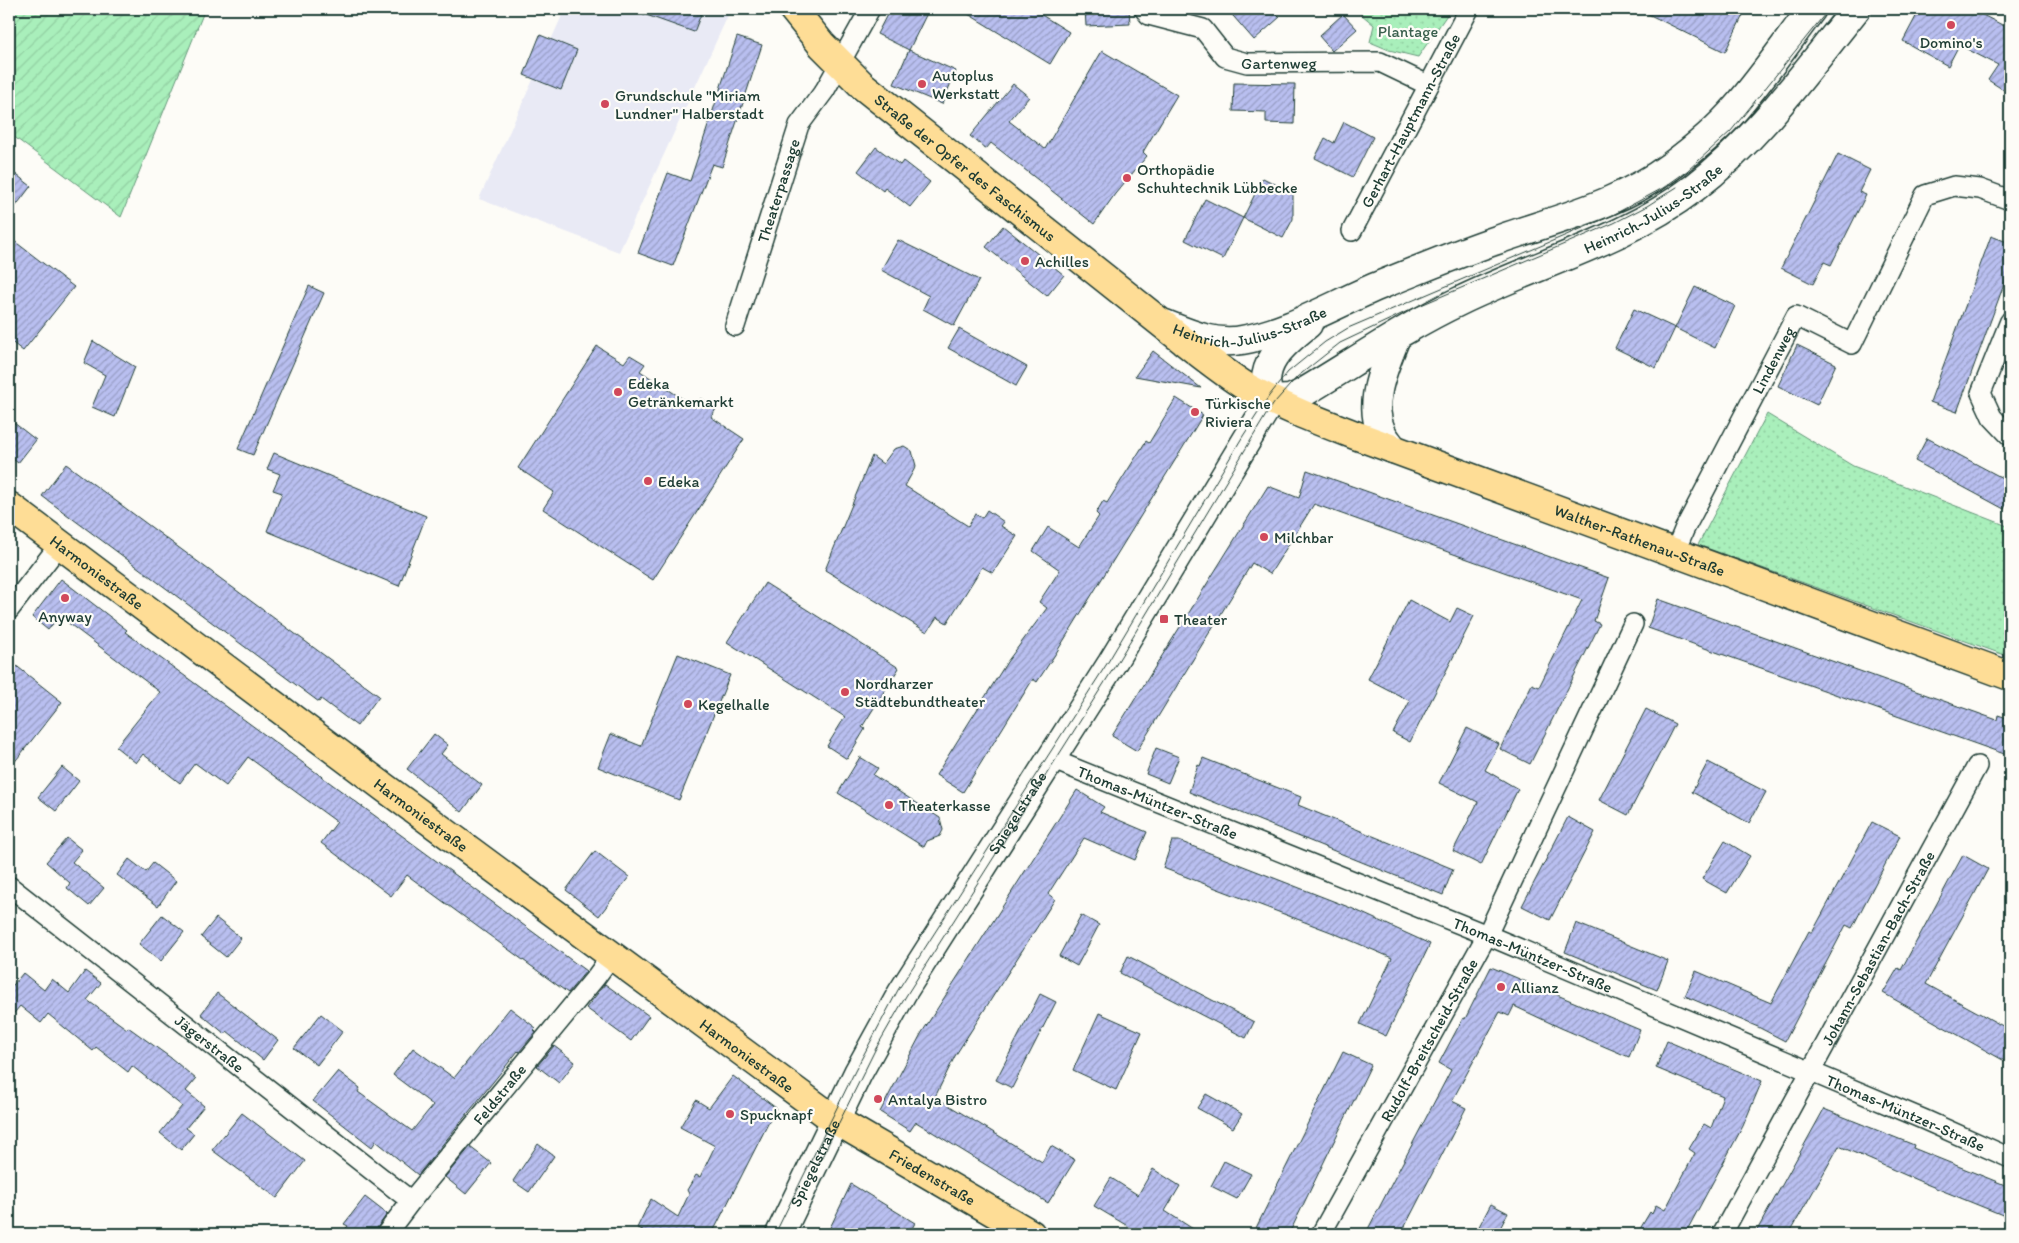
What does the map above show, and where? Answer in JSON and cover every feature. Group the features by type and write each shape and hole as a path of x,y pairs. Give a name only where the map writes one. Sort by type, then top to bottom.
{"main road":[{"name":"Straße der Opfer des Faschismus","path":"793,9 822,45 888,106 1222,371 1271,400"},
{"name":"Walther-Rathenau-Straße","path":"1271,400 1320,422 1674,554 2010,676"},
{"name":"Harmoniestraße","path":"9,506 835,1120"},
{"name":"Friedenstraße","path":"835,1120 1031,1234"}],"street":[{"name":"Theaterpassage","path":"735,326 799,125 826,90 870,9"},
{"name":"Gartenweg","path":"1144,9 1149,15 1203,29 1225,57 1234,61 1247,63 1380,62 1428,86"},
{"name":"Gerhart-Hauptmann-Straße","path":"1352,231 1469,9"},
{"name":"Heinrich-Julius-Straße","path":"1159,322 1194,336 1216,340 1241,341 1260,336 1339,302 1496,240 1598,206 1634,189 1669,168 1705,139 1736,109 1812,9"},
{"name":"Heinrich-Julius-Straße","path":"1339,302 1294,336 1283,346 1270,364 1265,376 1265,386 1271,400 1290,399 1301,394 1459,302 1616,234 1658,211 1692,189 1734,154 1755,133 1856,9"},
{"name":"Lindenweg","path":"1674,554 1684,530 1796,316 1852,344 1925,195 1954,186 1980,189 2010,200"},
{"path":"2010,321 1981,394 1992,417 2010,436"},
{"path":"1393,449 1382,432 1376,410 1381,378 1396,337"},
{"name":"Spiegelstraße","path":"780,1234 858,1072 907,986 1112,664 1271,400"},
{"path":"9,610 60,544"},
{"name":"Rudolf-Breitscheid-Straße","path":"1321,1234 1487,935 1633,624"},
{"name":"Thomas-Müntzer-Straße","path":"1051,758 1487,935 2010,1158"},
{"name":"Johann-Sebastian-Bach-Straße","path":"1722,1234 1977,766"},
{"name":"Jägerstraße","path":"9,886 411,1201"},
{"name":"Feldstraße","path":"386,1234 612,955"}],"shaded area":[{"name":"Grundschule \"Miriam Lundner\" Halberstadt","path":"565,9 731,9 619,252 479,199"}],"green space":[{"path":"9,9 205,9 121,217 9,133"},
{"name":"Plantage","path":"1355,9 1451,9 1418,57 1389,50 1370,42 1374,25"},
{"path":"1767,414 1853,466 2010,527 2010,657 1698,545"}],"building":[{"path":"635,9 703,9 694,32 635,11"},
{"path":"890,9 929,9 909,50 877,34"},
{"path":"960,9 1032,9 1069,32 1050,64"},
{"path":"1085,9 1129,9 1130,24 1086,26"},
{"path":"1227,9 1272,9 1280,17 1254,40"},
{"path":"1638,9 1746,9 1725,52"},
{"path":"1920,9 1971,9 2010,29 2010,94 1988,80 1998,65 1959,45 1948,66 1903,41"},
{"path":"1343,14 1357,29 1332,51 1319,36"},
{"path":"540,35 577,50 561,90 524,75"},
{"path":"737,37 762,45 722,167 712,164 673,266 638,253 668,173 690,181"},
{"path":"909,50 956,71 942,104 894,84"},
{"path":"1102,51 1177,95 1143,152 1147,156 1115,194 1094,224 991,143 986,149 970,136 1013,84 1029,97 1009,121 1045,149"},
{"path":"1234,83 1295,84 1294,124 1266,123 1266,112 1233,111"},
{"path":"1344,122 1373,137 1353,177 1315,158 1325,138 1334,143"},
{"path":"876,147 900,165 903,161 930,182 910,207 885,188 883,191 858,171"},
{"path":"1838,154 1870,170 1859,192 1866,195 1831,265 1824,262 1813,284 1781,268"},
{"path":"9,169 31,186 9,215"},
{"path":"1263,178 1293,193 1293,219 1283,238 1243,218"},
{"path":"1205,199 1243,218 1223,259 1185,240"},
{"name":"Achilles","path":"1003,226 1064,275 1047,296 986,247"},
{"path":"1991,236 2010,243 2010,268 1957,412 1930,402"},
{"path":"9,237 74,287 23,351 9,340"},
{"path":"898,240 979,280 954,326 923,309 929,296 881,270"},
{"path":"309,286 324,293 253,455 238,449"},
{"path":"1695,287 1735,306 1715,348 1675,328"},
{"path":"1634,309 1675,328 1656,368 1615,348"},
{"path":"959,329 1027,367 1016,386 948,348"},
{"path":"93,341 135,367 115,417 92,407 105,375 84,363"},
{"path":"1797,345 1836,364 1817,405 1778,386"},
{"path":"597,346 624,363 630,355 645,364 640,371 695,407 701,398 716,409 711,417 744,439 653,580 543,509 554,492 518,468"},
{"path":"1153,351 1201,388 1135,376"},
{"path":"1176,398 1203,415 1056,653 1037,682 1033,679 963,792 936,775 1007,662 1047,608 1039,602 1060,570 1033,551 1048,527 1079,547 1099,516 1096,513 1103,501 1107,503 1146,441 1149,443"},
{"path":"9,419 36,440 18,463 9,456"},
{"path":"1927,438 2010,482 2010,497 2004,509 1915,461"},
{"name":"Nordharzer Städtebundtheater","path":"904,446 912,451 916,466 905,486 968,526 975,514 982,518 987,510 1004,522 1001,526 1017,536 993,573 982,567 947,623 937,617 927,632 825,570 872,456 883,464 894,449"},
{"path":"274,453 426,516 399,586 267,531 282,493 273,490 280,474 267,469"},
{"path":"66,464 379,696 357,726 321,699 319,702 42,496"},
{"path":"1307,470 1609,578 1594,621 1600,624 1530,764 1500,749 1532,684 1539,687 1582,600 1314,504 1270,574 1252,563 1137,751 1112,736 1268,486 1299,498"},
{"path":"61,579 127,630 125,632 586,971 568,993 407,875 391,896 321,843 337,822 248,757 226,786 195,763 180,783 143,754 136,763 116,747 160,692 59,616 48,630 32,617"},
{"name":"Nordharzer Städtebundtheater","path":"765,583 899,668 862,727 865,729 847,759 827,746 845,717 727,642"},
{"path":"1658,599 1997,720 1998,715 2010,719 2010,756 1648,628"},
{"path":"1409,600 1450,622 1457,608 1474,616 1410,742 1393,733 1410,701 1368,679"},
{"name":"Kegelhalle","path":"678,654 730,675 679,800 598,767 611,734 641,746"},
{"path":"9,660 62,702 9,769"},
{"path":"1646,709 1675,724 1628,815 1599,800"},
{"path":"1467,728 1499,744 1485,770 1518,789 1481,865 1453,851 1478,802 1439,783"},
{"path":"434,734 448,745 441,754 482,785 462,812 407,769"},
{"path":"1156,748 1179,757 1168,783 1146,774"},
{"name":"Theaterkasse","path":"860,757 878,768 873,775 940,818 943,830 940,836 927,841 924,847 838,793"},
{"path":"1203,758 1301,797 1298,805 1453,869 1443,895 1189,792 1198,765 1200,766"},
{"path":"1708,762 1766,792 1749,823 1692,792"},
{"path":"62,767 79,781 56,811 38,797"},
{"path":"1077,790 1104,807 1100,812 1147,832 1135,860 1084,838 1048,894 1055,899 955,1056 935,1097 1042,1162 1051,1146 1075,1160 1048,1203 916,1122 910,1131 880,1112 921,1034"},
{"path":"1568,817 1595,832 1550,920 1522,906"},
{"path":"1872,822 1900,836 1852,928 1846,925 1785,1041 1758,1027 1685,996 1696,971 1771,1003 1809,931 1812,933"},
{"path":"67,838 82,850 72,862 104,888 89,906 67,888 70,883 46,862"},
{"path":"1172,841 1179,841 1351,908 1430,944 1386,1036 1360,1024 1392,958 1331,932 1163,868"},
{"path":"1725,841 1750,856 1727,893 1702,879"},
{"path":"595,851 629,877 599,916 566,890"},
{"path":"1963,855 1988,869 1926,984 2010,1030 2010,1064 1883,993 1898,968 1901,970"},
{"path":"129,859 146,872 153,863 176,881 158,906 117,875"},
{"path":"162,915 184,932 161,961 139,944"},
{"path":"1081,915 1099,925 1077,966 1059,956"},
{"path":"216,918 241,938 226,957 201,937"},
{"path":"1576,923 1668,961 1657,990 1565,952"},
{"path":"1128,956 1254,1022 1246,1038 1120,973"},
{"path":"1491,967 1640,1030 1629,1057 1514,1006 1509,1016 1500,1012 1452,1101 1466,1108 1401,1234 1378,1234 1368,1229 1451,1070 1439,1063 1463,1018 1465,1019"},
{"path":"85,971 101,983 87,1000 171,1058 196,1079 186,1091 204,1106 186,1128 194,1134 181,1150 160,1133 182,1106 132,1066 128,1072 96,1047 93,1051 48,1014 41,1023 20,1006 9,1019 9,990 23,973 44,990 52,979 69,993"},
{"path":"605,984 649,1016 631,1041 586,1008"},
{"path":"217,993 278,1040 263,1060 227,1031 225,1034 201,1014"},
{"path":"1040,994 1056,1002 1012,1088 996,1080"},
{"path":"510,1008 536,1028 534,1030 536,1032 518,1051 418,1175 376,1141 372,1147 313,1101 338,1071 360,1088 358,1092 412,1131 433,1105 393,1075 413,1048 454,1078"},
{"path":"1099,1013 1142,1032 1116,1090 1073,1070"},
{"path":"321,1014 343,1031 317,1065 294,1048"},
{"path":"1667,1041 1762,1081 1743,1126 1685,1234 1637,1234 1650,1212 1652,1214 1656,1205 1665,1210 1695,1153 1689,1149 1704,1124 1711,1128 1723,1096 1656,1068"},
{"path":"554,1046 575,1062 559,1083 537,1066"},
{"path":"1343,1052 1371,1065 1289,1234 1253,1234"},
{"path":"733,1076 776,1108 712,1234 641,1234 643,1230 637,1228 651,1199 678,1217 689,1194 687,1190 696,1175 700,1177 715,1146 680,1127 696,1100 709,1108"},
{"path":"1206,1094 1242,1114 1233,1128 1197,1108"},
{"path":"1824,1109 1914,1145 1913,1148 2010,1187 2010,1218 1839,1146 1789,1234 1755,1234"},
{"path":"242,1113 305,1161 277,1198 212,1150"},
{"path":"538,1144 554,1156 529,1192 513,1181"},
{"path":"470,1147 491,1163 466,1194 445,1177"},
{"path":"1224,1161 1251,1174 1237,1199 1211,1186"},
{"path":"1153,1169 1180,1186 1165,1211 1201,1234 1141,1234 1094,1206 1111,1178 1138,1195"},
{"path":"851,1184 915,1223 909,1234 827,1234"},
{"path":"365,1197 387,1214 373,1234 341,1234 348,1226 344,1224"},
{"path":"1491,1204 1508,1213 1497,1234 1475,1234"}],"tram line":[{"path":"775,1234 855,1071 898,990 1108,662 1243,436 1269,396 1288,372 1325,342 1348,328 1611,216 1663,188 1687,171 1731,131 1829,9"},
{"path":"1826,24 1838,9"},
{"path":"818,1165 875,1050 906,996 1115,666 1275,402 1297,377 1340,343 1414,308 1614,223 1647,206 1677,187"}],"place":[{"name":"Domino's","path":"1951,25"},
{"name":"Autoplus Werkstatt","path":"922,84"},
{"name":"Grundschule \"Miriam Lundner\" Halberstadt","path":"605,104"},
{"name":"Orthopädie Schuhtechnik Lübbecke","path":"1127,178"},
{"name":"Achilles","path":"1025,261"},
{"name":"Edeka Getränkemarkt","path":"618,392"},
{"name":"Türkische Riviera","path":"1195,412"},
{"name":"Edeka","path":"648,481"},
{"name":"Milchbar","path":"1264,537"},
{"name":"Anyway","path":"65,598"},
{"name":"Theater","path":"1164,619"},
{"name":"Nordharzer Städtebundtheater","path":"845,692"},
{"name":"Kegelhalle","path":"688,704"},
{"name":"Theaterkasse","path":"889,805"},
{"name":"Allianz","path":"1501,987"},
{"name":"Antalya Bistro","path":"878,1099"},
{"name":"Spucknapf","path":"730,1114"}]}
